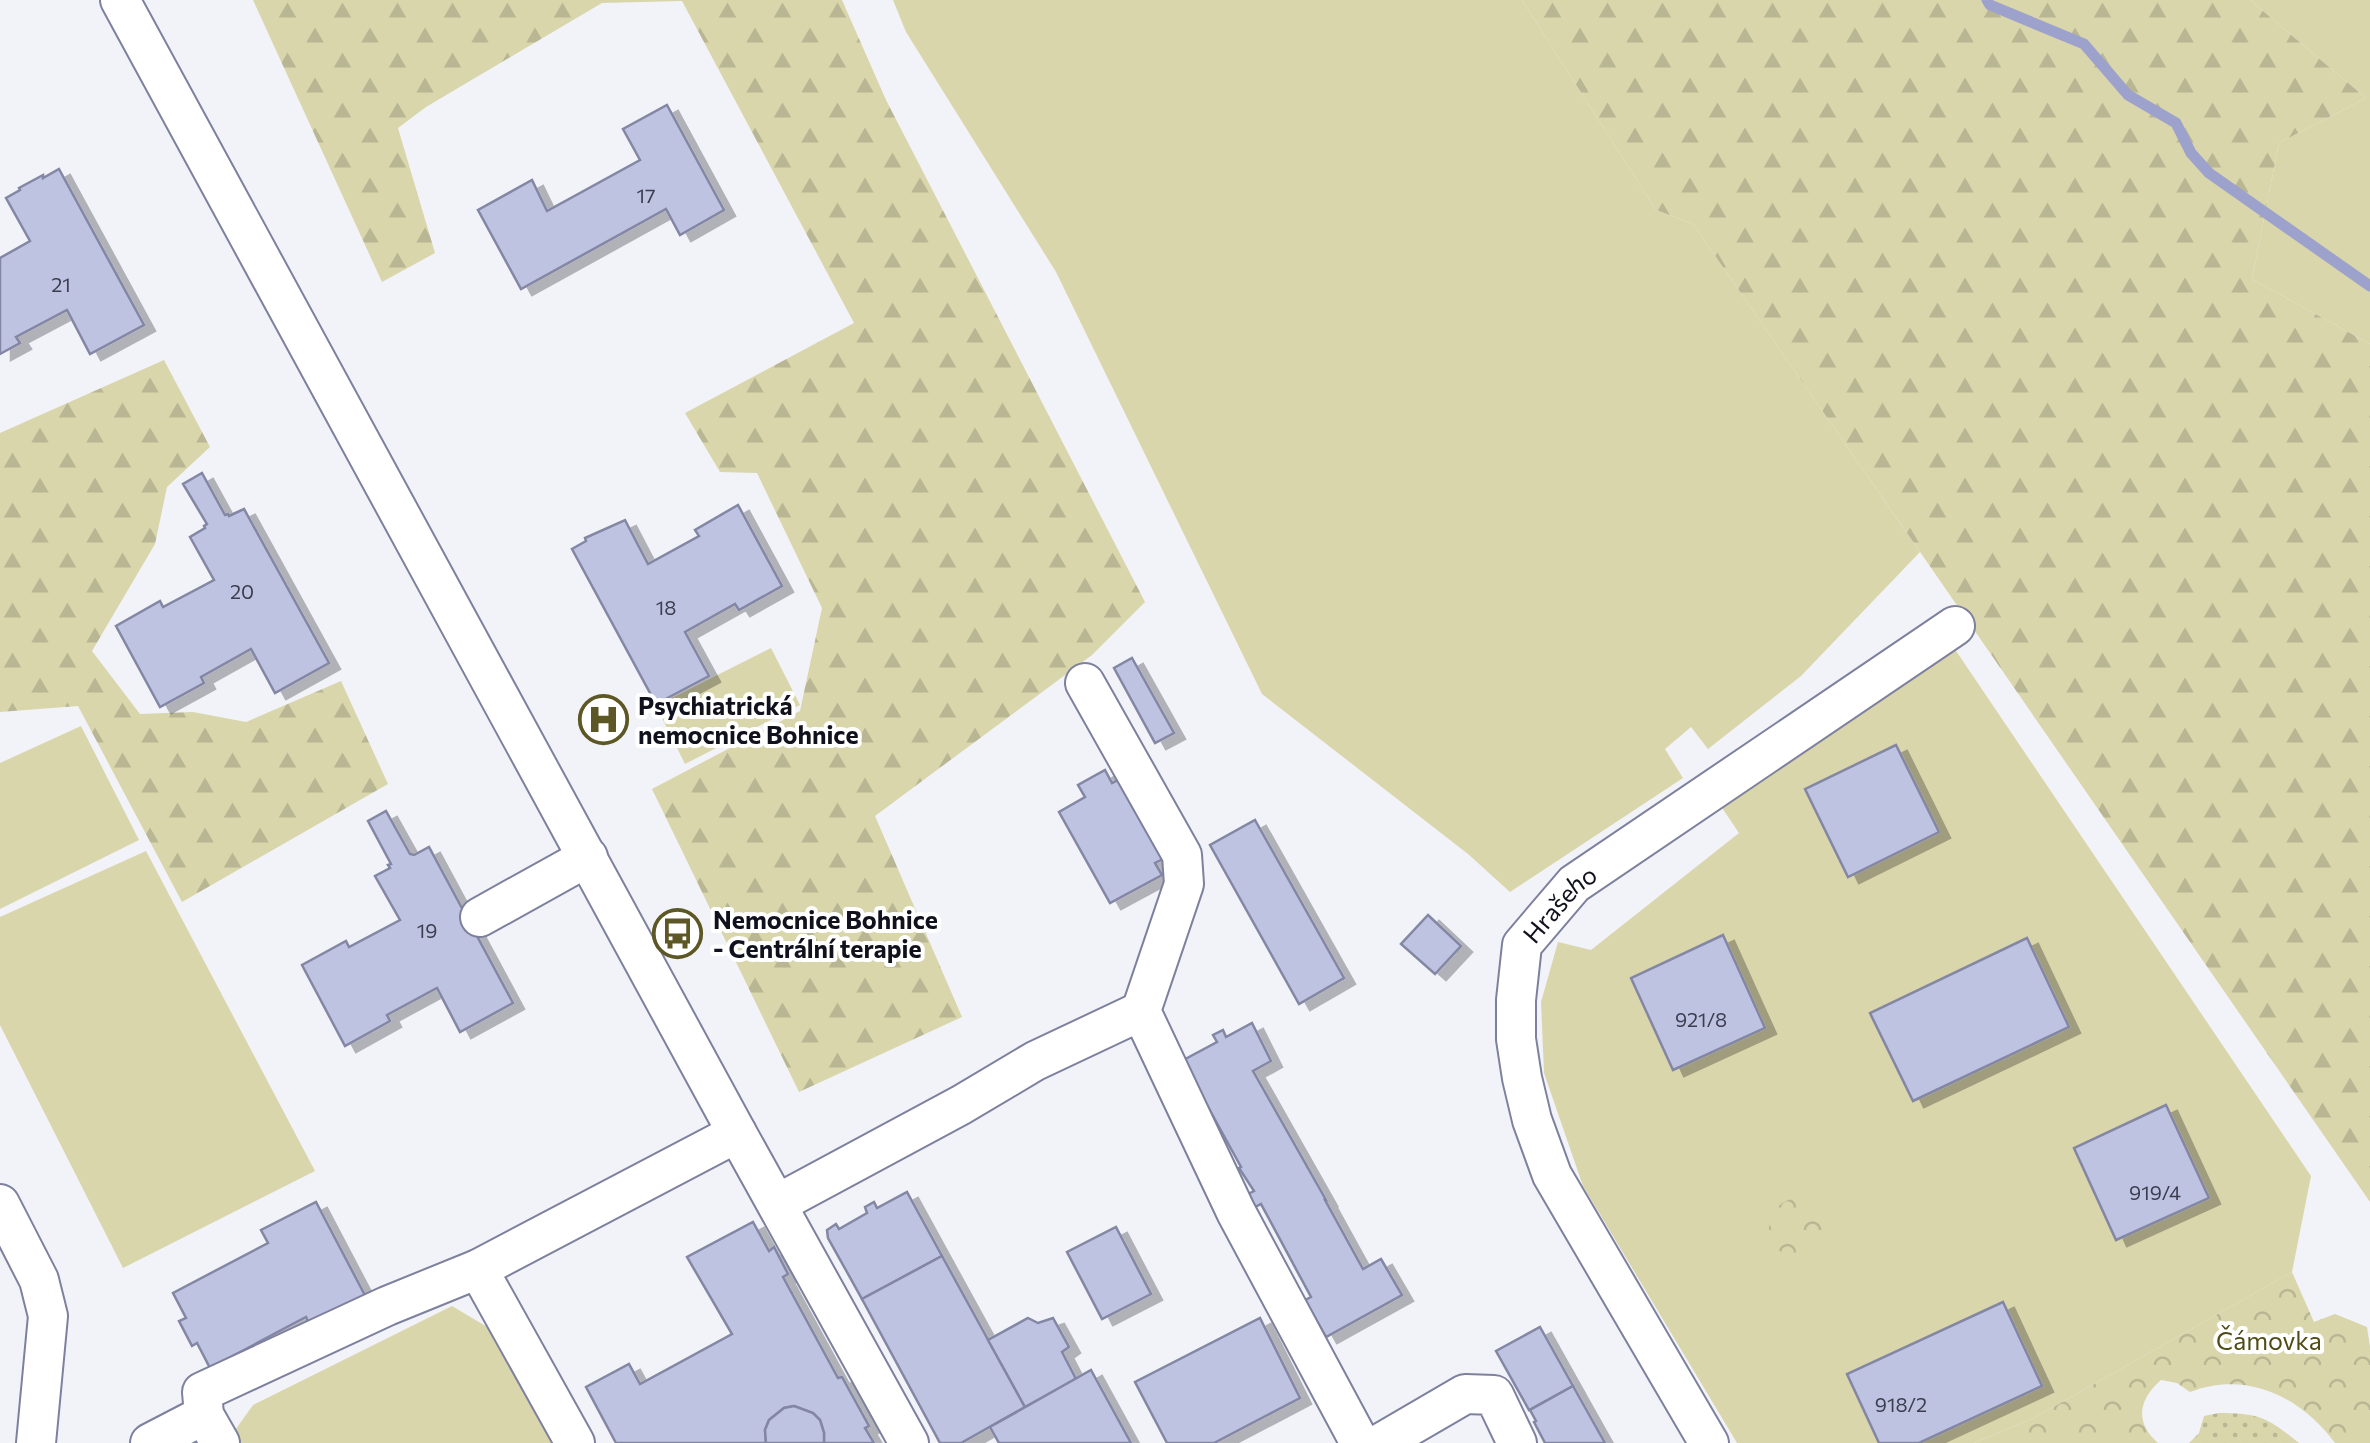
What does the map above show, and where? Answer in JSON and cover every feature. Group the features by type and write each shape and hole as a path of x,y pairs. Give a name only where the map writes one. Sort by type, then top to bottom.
{"street":[{"path":"120,0 909,1443"},
{"name":"Hrašeho","path":"1709,1443 1560,1188 1532,1120 1516,1039 1522,945 1574,884 1956,626"},
{"path":"1084,683 1182,855 1184,884 1140,1011 1236,1212 1360,1443"},
{"path":"480,917 588,857"},
{"path":"777,1204 1035,1061 1140,1011"},
{"path":"150,1443 212,1429 202,1392 387,1306 478,1269 737,1133"},
{"path":"5,1226 39,1280 48,1316 36,1443"},
{"path":"478,1269 574,1443"},
{"path":"1380,1443 1465,1394 1494,1396 1517,1443"}],"green space":[{"path":"253,0 842,0 886,100 1145,602 1092,655 875,816 962,1017 799,1092 652,789 800,711 822,608 757,473 720,472 685,413 854,323 682,1 602,3 426,107 398,128 435,253 382,282"},
{"path":"893,0 1522,0 1656,210 1693,224 1920,552 1801,676 1708,749 1691,727 1665,749 1683,778 1510,892 1468,854 1262,694 1056,272 906,32"},
{"path":"1522,0 2250,0 2366,98 2279,143 2252,279 2370,344 2370,1202 1693,224 1656,210"},
{"path":"2250,0 2370,0 2370,344 2252,279 2279,143 2366,98"},
{"path":"164,360 210,447 167,487 155,544 92,651 140,714 193,712 246,722 341,681 388,784 182,902 78,706 0,712 0,433"},
{"path":"1950,642 2311,1176 2292,1272 2034,1418 1974,1443 1919,1443 2042,1386 2002,1302 1848,1374 1879,1443 1737,1443 1583,1186 1544,1073 1541,1002 1558,942 1591,950 1739,833 1712,793","holes":["1895,745 1939,832 1848,877 1805,789","1723,936 1765,1028 1673,1070 1631,978","2026,938 2068,1027 1913,1101 1870,1013","2167,1106 2209,1198 2116,1240 2074,1148"]},
{"path":"771,648 800,705 685,764 656,706"},
{"path":"81,726 139,840 0,909 0,763"},
{"path":"146,851 315,1171 123,1268 0,1025 0,917"},
{"path":"1799,1198 1820,1207 1829,1228 1820,1249 1799,1258 1778,1249 1769,1228 1778,1207"},
{"name":"Čámovka","path":"2292,1272 2314,1322 2335,1314 2367,1327 2370,1443 2335,1443 2289,1401 2252,1386 2211,1386 2190,1392 2177,1383 2161,1380 2148,1395 2142,1411 2145,1427 2158,1443 1974,1443 2034,1418"},
{"path":"452,1306 499,1334 558,1443 239,1443 233,1433 253,1405"},
{"path":"2219,1413 2262,1419 2299,1443 2189,1443 2199,1433 2204,1416"}],"building":[{"path":"667,105 724,210 680,235 666,209 521,289 478,210 532,180 547,211 640,160 623,129"},
{"path":"59,169 144,325 90,354 67,310 16,337 20,343 0,354 0,258 30,241 6,198"},
{"path":"202,473 225,515 244,509 329,663 275,693 251,649 201,677 204,683 160,707 116,626 160,601 163,607 214,580 190,537 207,524 183,484"},
{"path":"738,505 782,586 739,610 735,604 685,632 709,676 656,704 572,549 585,538 625,520 648,564 699,536 695,530"},
{"path":"1132,658 1174,733 1155,743 1114,668"},
{"path":"1896,745 1939,832 1848,877 1805,789"},
{"path":"1105,770 1112,783 1126,776 1169,856 1155,863 1162,875 1110,903 1059,812 1085,797 1078,785"},
{"path":"386,811 410,854 429,847 513,1003 460,1032 437,988 387,1015 390,1021 345,1046 302,965 346,941 349,947 400,920 375,876 391,864 368,821"},
{"path":"1255,820 1344,978 1299,1004 1210,845"},
{"path":"1428,915 1461,946 1435,974 1401,944"},
{"path":"1723,935 1765,1028 1673,1070 1631,978"},
{"path":"2027,938 2069,1027 1913,1101 1870,1013"},
{"path":"1252,1023 1271,1061 1253,1071 1363,1269 1381,1259 1402,1295 1326,1337 1305,1300 1311,1297 1261,1204 1255,1207 1248,1194 1254,1191 1241,1167 1203,1098 1197,1101 1176,1064 1217,1042 1213,1035 1223,1030 1226,1037"},
{"path":"2166,1105 2209,1198 2116,1240 2074,1148"},
{"path":"907,1192 942,1256 862,1299 827,1230 836,1224 839,1229 867,1213 865,1207 874,1202 877,1208"},
{"path":"316,1202 369,1303 313,1332 306,1317 210,1368 179,1321 186,1318 173,1293 268,1243 261,1230"},
{"path":"753,1222 769,1251 774,1247 788,1274 783,1277 869,1426 865,1428 874,1443 824,1443 820,1420 794,1406 784,1408 769,1420 766,1443 616,1443 586,1387 629,1364 640,1384 732,1334 687,1257"},
{"path":"1116,1227 1151,1294 1102,1319 1067,1252"},
{"path":"942,1256 1025,1407 961,1443 940,1443 862,1299"},
{"path":"2003,1302 2042,1386 1919,1443 1879,1443 1847,1374"},
{"path":"1028,1318 1038,1323 1053,1318 1069,1347 1062,1352 1076,1379 1025,1407 988,1340"},
{"path":"1260,1318 1300,1398 1214,1443 1167,1443 1135,1382"},
{"path":"1540,1327 1573,1386 1529,1410 1496,1351"},
{"path":"1091,1370 1131,1443 999,1443 990,1427"},
{"path":"1573,1386 1605,1443 1545,1443 1530,1410"},
{"path":"794,1406 820,1420 824,1443 766,1443 769,1420 784,1408"}],"waterway":[{"path":"1987,0 1990,5 2084,44 2128,95 2176,123 2191,153 2209,173 2370,286"}],"place":[{"name":"Psychiatrická nemocnice Bohnice","path":"603,719"},
{"name":"Nemocnice Bohnice - Centrální terapie","path":"678,933"}]}
